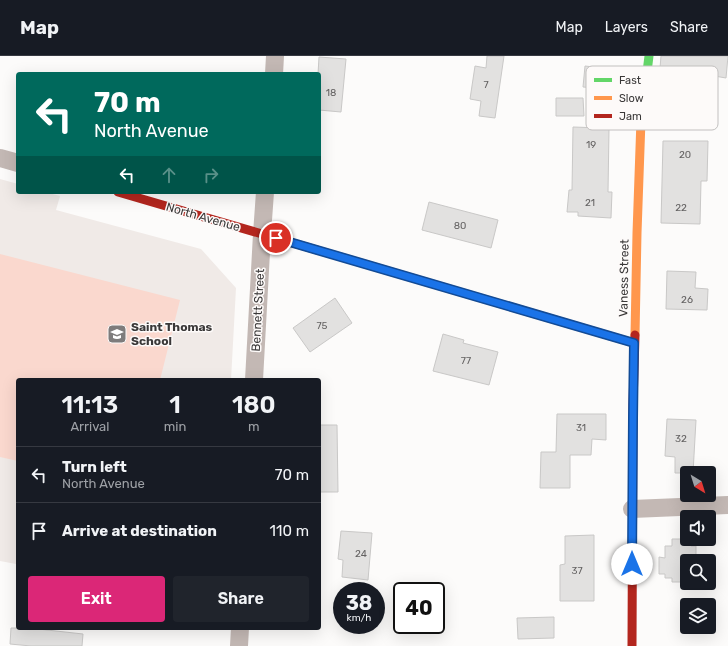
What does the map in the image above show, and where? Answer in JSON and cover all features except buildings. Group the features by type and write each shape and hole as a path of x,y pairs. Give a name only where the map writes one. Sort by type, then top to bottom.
{"street":[{"path":"274,72 276,56"},
{"name":"Vaness Street","path":"648,66 649,56"},
{"name":"Vaness Street","path":"632,646 634,343 641,130"},
{"path":"0,158 16,162"},
{"name":"North Avenue","path":"125,194 634,343"},
{"name":"Bennett Street","path":"254,378 265,194"},
{"path":"632,509 728,505"},
{"path":"239,646 240,630"}],"shaded area":[{"name":"Saint Thomas School","path":"0,179 16,183 16,194 52,194 60,196 56,210 201,249 236,288 231,378 16,378 16,564 0,561"},
{"path":"0,254 180,300 160,378 16,378 16,461 0,457"}],"traffic: fast":[{"path":"648,66 649,56"}],"traffic: slow":[{"path":"635,335 641,130"},
{"path":"317,250 634,343"}],"traffic: jam":[{"path":"125,194 317,250"},
{"path":"632,646 633,405 635,335"}],"place":[{"name":"Saint Thomas School","path":"117,334"}],"route":[{"path":"276,238 634,343 632,564"}]}
